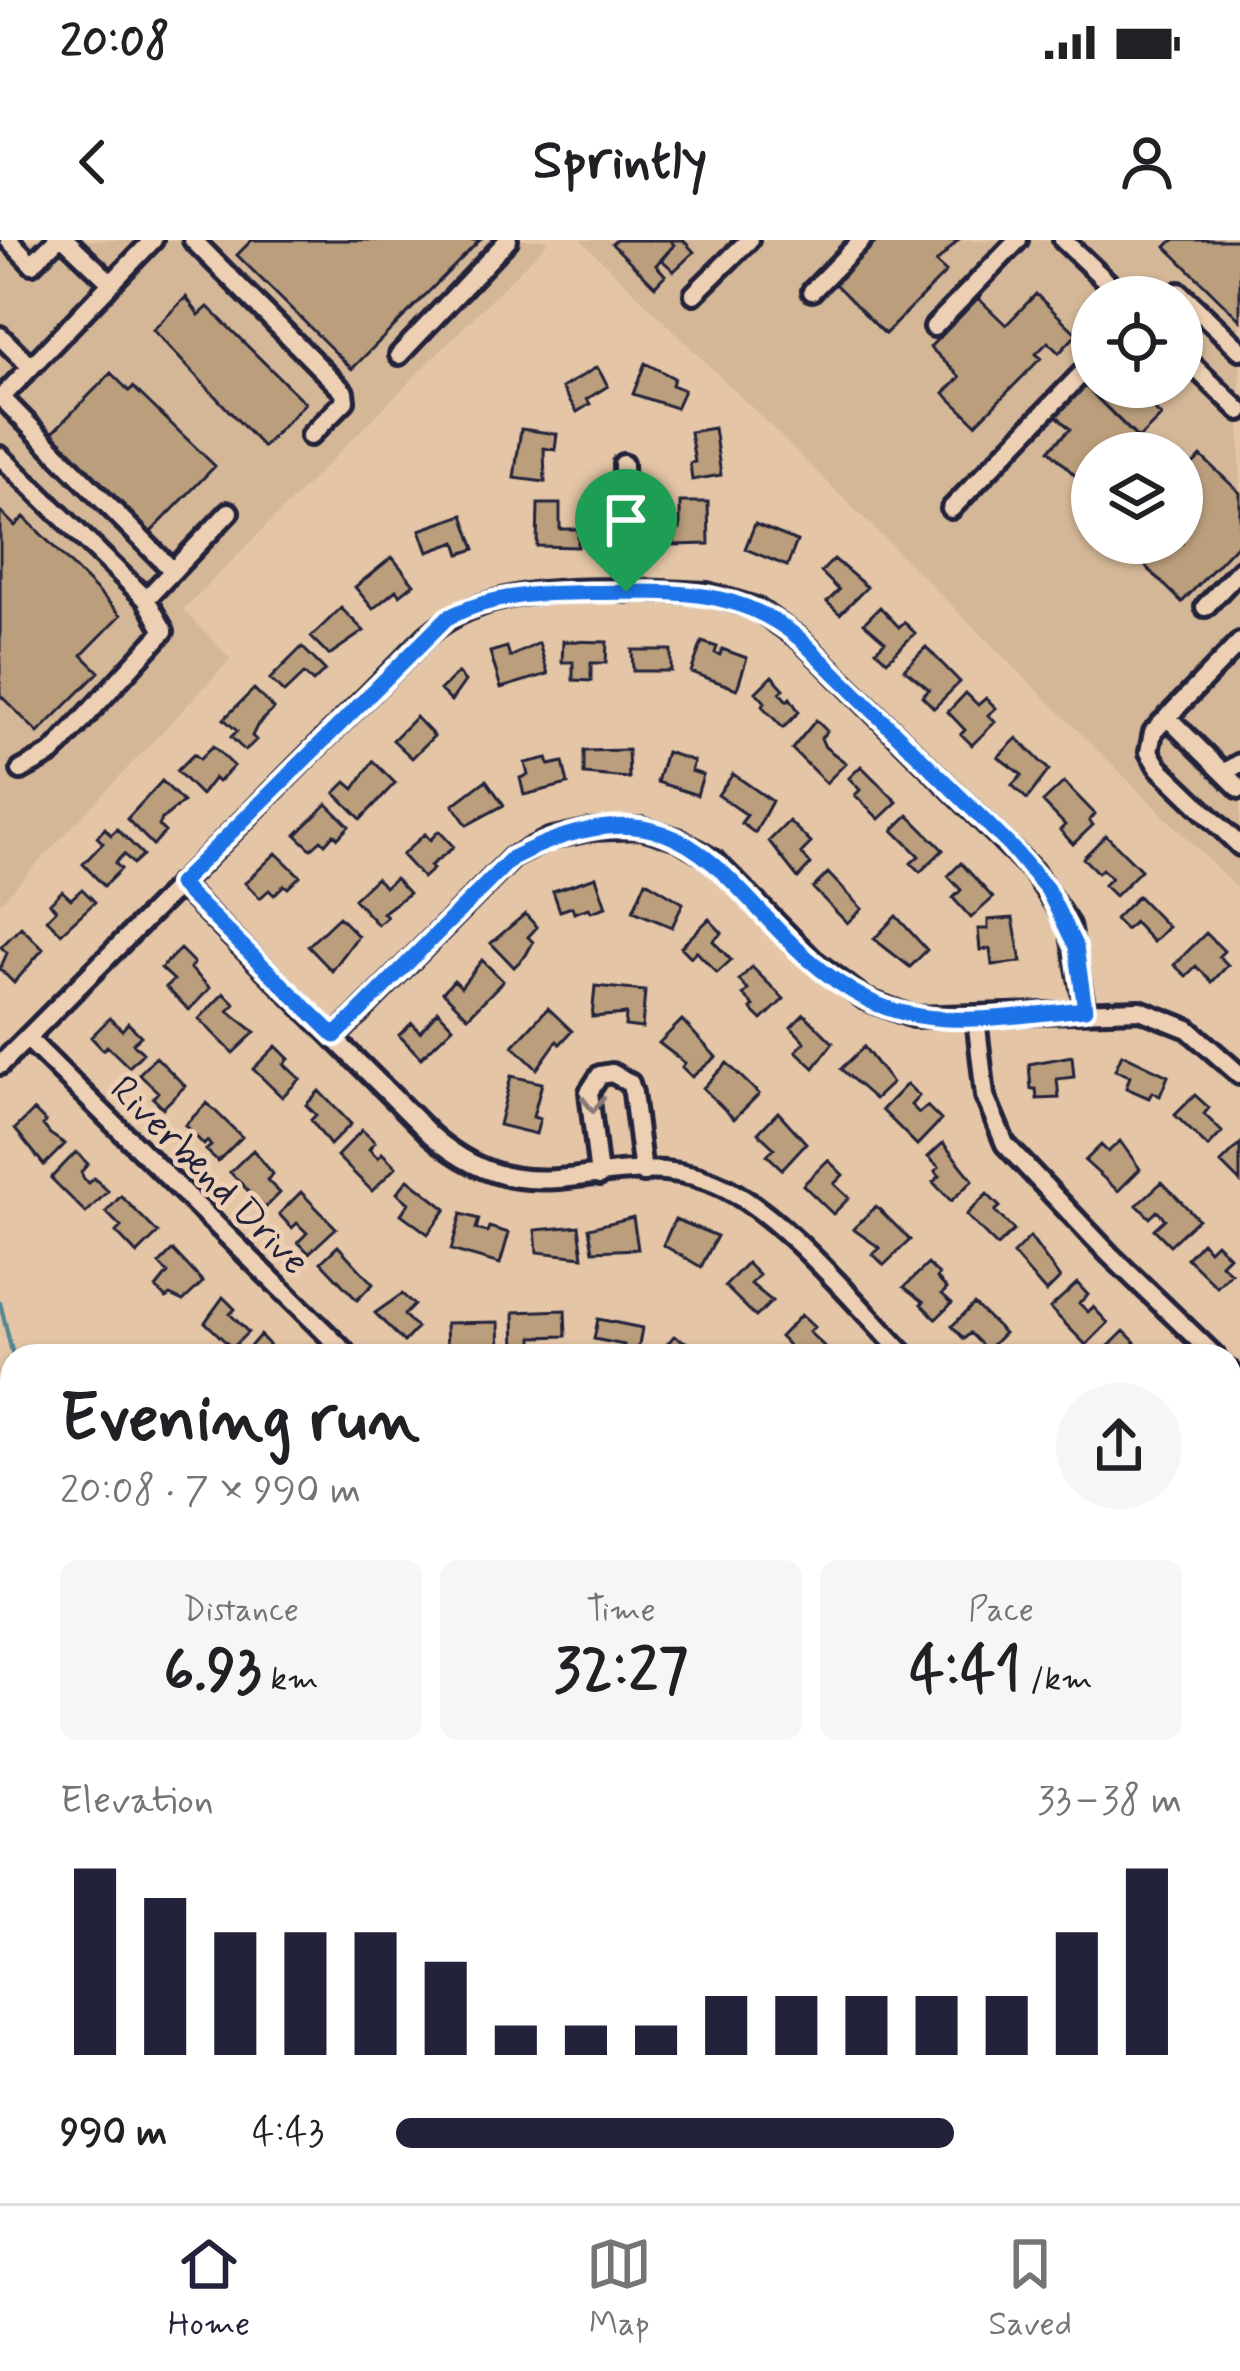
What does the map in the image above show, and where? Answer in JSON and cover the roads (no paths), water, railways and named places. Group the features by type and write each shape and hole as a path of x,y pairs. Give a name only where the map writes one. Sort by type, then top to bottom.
{"street":[{"path":"9,240 32,264 56,240"},
{"path":"66,240 111,283"},
{"path":"153,240 1,398 173,571"},
{"path":"193,240 344,392 345,401 310,436"},
{"path":"399,355 508,240"},
{"path":"812,291 862,240"},
{"path":"934,327 1018,240"},
{"path":"694,295 742,242"},
{"path":"1076,244 1104,276"},
{"path":"1203,315 1240,350"},
{"path":"0,336 31,367"},
{"path":"1203,376 1240,412"},
{"path":"951,509 1071,384"},
{"path":"0,457 146,599 164,631 52,753 20,770"},
{"path":"623,464 626,592"},
{"path":"146,599 229,512"},
{"path":"1205,607 1240,570"},
{"path":"0,1065 447,618 470,606 511,596 626,592 731,598 780,622 1010,846 1047,889 1076,947 1085,1009"},
{"path":"1240,642 1153,732 1149,752 1159,768 1240,846"},
{"path":"1167,717 1232,768 1240,789"},
{"path":"335,1036 512,858 549,839 624,829 678,838 715,860 813,960 866,999 913,1018 1140,1010 1188,1029 1240,1075"},
{"path":"179,884 431,1135 484,1171 530,1181 689,1174 751,1203 894,1344"},
{"path":"976,1018 985,1096 1005,1144 1203,1344"},
{"name":"Riverbend Drive","path":"27,1038 337,1344"},
{"path":"598,1177 589,1092 600,1075 612,1073 622,1076 633,1093 643,1173"}],"waterway":[{"path":"0,1303 10,1344"}]}
